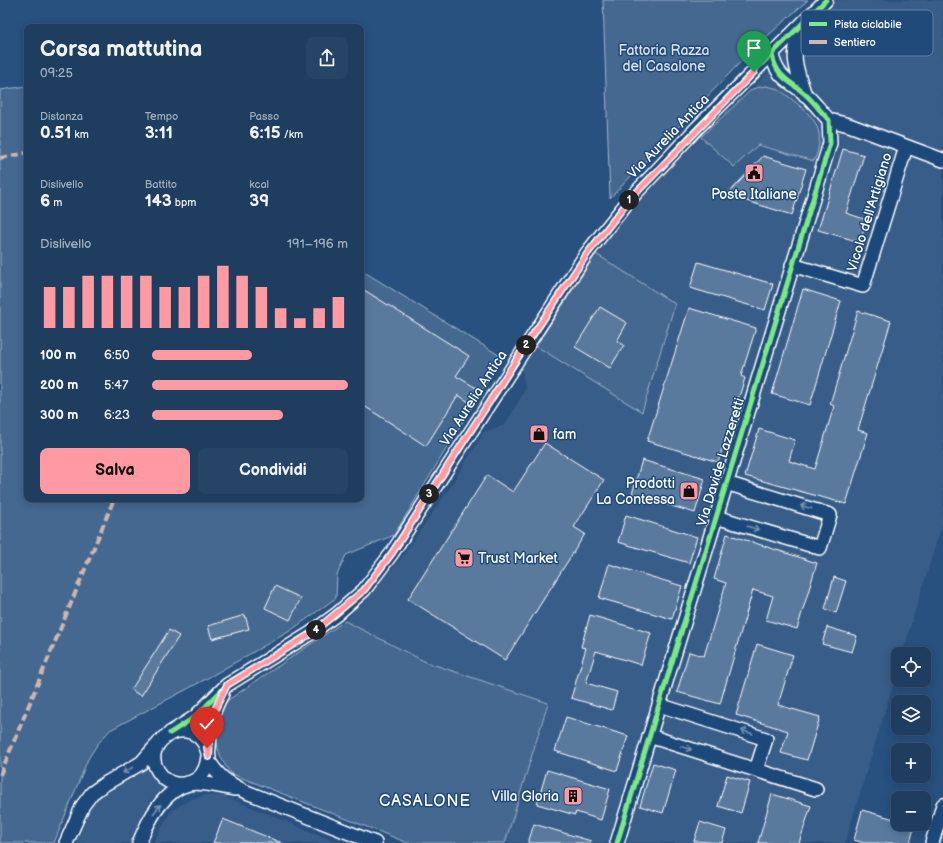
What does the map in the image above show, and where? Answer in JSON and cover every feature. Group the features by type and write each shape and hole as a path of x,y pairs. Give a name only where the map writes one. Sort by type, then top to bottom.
{"street":[{"name":"Via Aurelia Antica","path":"816,10 826,0"},
{"name":"Via Aurelia Antica","path":"66,843 83,805 92,793 103,785 142,763 157,745 170,733 195,717 227,685 312,633 364,590 392,553 520,354 587,254 630,199 801,26"},
{"path":"801,26 794,48 794,57 796,70 805,94"},
{"path":"772,54 786,61 796,70"},
{"path":"772,54 774,65 780,76"},
{"path":"754,72 769,72 780,76 805,94 829,120 849,125 943,160"},
{"name":"Via Davide Lazzeretti","path":"617,843 830,143 829,120"},
{"name":"Vicolo dell'Artigiano","path":"792,265 863,286 906,147"},
{"path":"716,517 820,548 830,514 726,483"},
{"path":"139,843 147,823 158,806 173,793 196,781 204,772 209,758 213,713 227,685"},
{"path":"659,705 766,739 756,770"},
{"path":"170,733 178,730 196,734 207,748 209,758 218,774 226,782 244,791 375,843"},
{"path":"649,736 816,789"},
{"path":"157,745 154,754 158,771 164,778 172,783 224,787 244,791"},
{"path":"932,843 943,805"}],"shaded area":[{"path":"835,0 943,0 943,521 904,647 891,647 891,687 892,687 845,843 505,843 548,703 426,662 345,621 401,558 447,492 484,432 505,425 525,390 522,369 614,229 637,201 752,89 801,36 801,56 933,56 933,10 826,10"},
{"path":"149,767 163,790 151,800 130,843 74,843 85,815 103,790"},
{"path":"206,795 224,796 338,843 153,843 171,811 189,800"}],"green space":[{"name":"Fattoria Razza del Casalone","path":"603,0 808,0 753,49 610,198"},
{"path":"24,86 24,502 364,502 364,272 502,357 394,535 346,555 337,575 336,598 290,631 206,679 110,730 97,745 88,759 54,843 0,843 0,90"},
{"path":"765,86 777,89 784,93 814,120 819,134 819,142 818,151 814,161 758,145 734,167 701,137 752,89"},
{"path":"596,254 675,304 642,412 536,346"},
{"path":"345,621 426,662 548,703 505,843 408,843 232,774 226,766 221,757 216,738 219,718 228,700"}],"building":[{"path":"843,149 864,155 846,213 867,220 860,242 818,230"},
{"path":"763,156 806,169 792,215 727,195"},
{"path":"698,262 773,284 765,310 690,288"},
{"path":"803,289 841,301 810,405 772,394"},
{"path":"364,290 469,356 456,376 478,389 469,402 458,395 426,446 364,406"},
{"path":"600,307 627,323 617,341 624,345 610,368 575,347"},
{"path":"689,308 756,328 741,376 745,378 718,462 647,441"},
{"path":"858,311 891,321 858,430 868,433 846,504 745,476 759,429 795,440 789,461 815,469 834,406 830,404"},
{"path":"545,443 604,480 574,527 585,534 505,660 408,599 487,475 513,492"},
{"path":"642,460 705,479 695,513 632,494"},
{"path":"626,515 697,537 689,563 618,542"},
{"path":"727,534 817,563 797,629 766,620 773,596 753,590 720,704 677,692 689,652 704,656 726,583 714,579"},
{"path":"609,564 682,586 672,619 599,598"},
{"path":"834,577 846,581 836,613 825,609"},
{"path":"275,586 301,598 290,620 265,608"},
{"path":"245,615 249,629 212,639 208,626"},
{"path":"590,615 651,633 641,665 596,651 586,683 617,692 612,710 571,698 586,648 581,647"},
{"path":"827,627 857,636 852,652 822,644"},
{"path":"169,630 179,636 141,696 131,690"},
{"path":"757,644 793,655 778,705 820,717 807,760 781,753 788,731 736,715"},
{"path":"566,717 628,736 617,771 555,751"},
{"path":"653,763 676,770 663,813 640,806"},
{"name":"Villa Gloria","path":"547,770 610,789 601,820 576,812 575,815 537,804"},
{"path":"727,775 750,782 741,813 718,806"},
{"path":"772,794 811,806 799,843 758,843"},
{"path":"862,810 891,818 891,831 913,831 910,843 864,843 854,840"},
{"path":"223,819 282,843 213,843"},
{"path":"700,822 726,830 722,843 694,841"},
{"path":"534,824 591,841 590,843 528,843"}],"marked path":[{"path":"0,158 24,154"},
{"path":"0,775 113,502"}],"cycle path":[{"path":"816,10 826,0"},
{"path":"170,733 195,717 227,685 311,633 337,614 364,590 392,553 587,253 630,199 698,127 801,25"},
{"path":"617,843 830,143 829,120 808,97 780,74 774,63 772,55"}],"place":[{"name":"Poste Italiane","path":"754,173"},
{"name":"fam","path":"539,434"},
{"name":"Prodotti La Contessa","path":"689,491"},
{"name":"Trust Market","path":"464,558"},
{"name":"Villa Gloria","path":"573,796"}],"district":[{"name":"CASALONE","path":"425,800"}],"route":[{"path":"207,748 209,757 213,713 227,685 312,633 337,614 364,590 392,553 435,484 587,254 630,199 698,127 754,72"}]}
